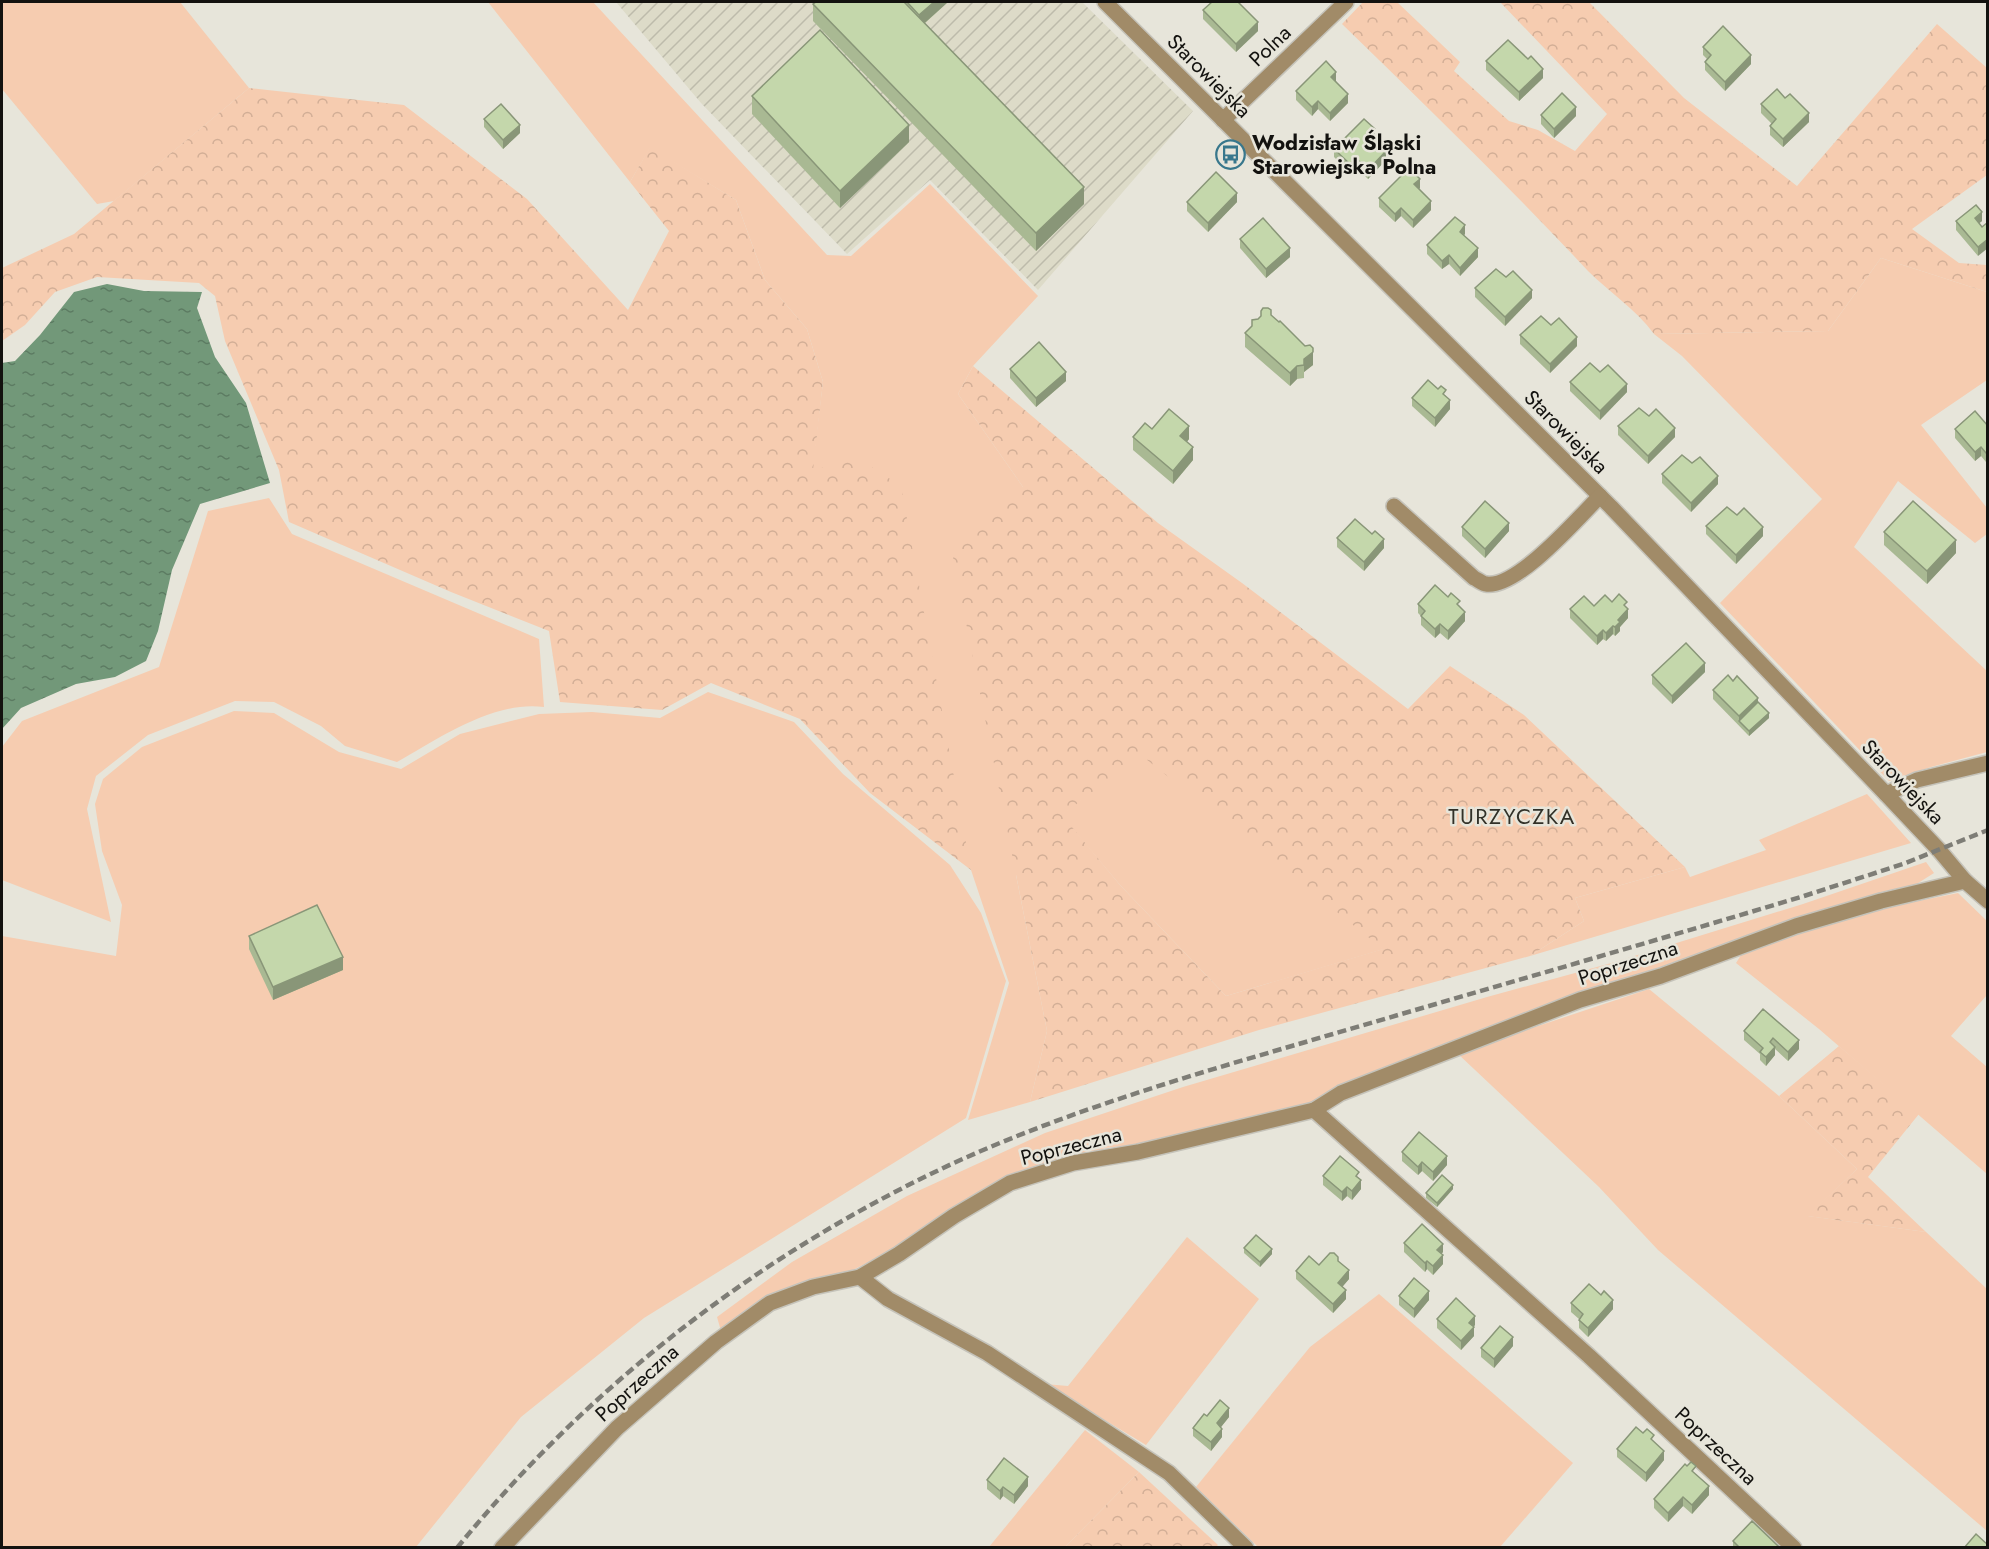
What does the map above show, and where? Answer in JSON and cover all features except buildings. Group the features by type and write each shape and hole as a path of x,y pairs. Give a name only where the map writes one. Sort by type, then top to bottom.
{"street":[{"name":"Starowiejska","path":"1105,2 1600,496 1886,794 1965,881 1988,901"},
{"name":"Polna","path":"1223,120 1346,2"},
{"path":"1394,506 1474,578 1486,584 1499,582 1517,574 1541,554 1600,496"},
{"path":"1886,794 1917,780 1988,763"},
{"name":"Poprzeczna","path":"502,1548 617,1428 716,1342 770,1303 813,1287 860,1277 1010,1183 1073,1163 1138,1152 1314,1110 1341,1093 1580,1000 1660,976 1796,926 1881,901 1965,881"},
{"name":"Poprzeczna","path":"1314,1110 1589,1356 1794,1548"},
{"path":"860,1277 888,1299 987,1353 1169,1473 1246,1548"}],"shaded area":[{"path":"616,2 1082,2 1193,111 1038,290 930,180 847,254 701,103"}],"green space":[{"path":"2,2 180,2 249,88 114,201 97,204 2,89"},
{"path":"488,2 593,2 827,255 851,256 930,184 1038,296 973,366 958,394 1023,487 1016,875 1047,1031 1030,1102 968,1120 1009,983 971,870 812,471 823,382 807,329 765,280 736,200 650,148 630,182"},
{"path":"1363,2 1397,2 1460,62 1454,71 1509,121 1538,130 1575,151 1607,114 1500,2 1589,2 1684,98 1797,186 1937,24 1987,68 1987,175 1912,229 1959,263 1987,265 1987,292 1881,258 1828,331 1654,334 1639,317 1588,271 1497,177 1342,24"},
{"path":"249,88 404,105 527,199 628,310 669,231 630,182 650,147 736,200 765,280 807,329 823,382 813,470 859,459 901,486 971,870 870,793 800,719 711,683 662,710 560,702 549,631 451,592 289,522 279,470 225,341 215,296 199,283 97,277 55,292 25,325 2,341 2,268 74,234"},
{"path":"1881,258 1987,292 1987,380 1921,425 1987,508 1987,534 1975,543 1898,481 1854,547 1987,671 1987,752 1889,781 1720,603 1822,499 1682,356 1654,334 1828,331"},
{"path":"973,366 1158,523 1242,583 1408,709 1450,666 1524,715 1685,867 1575,898 1584,921 1530,956 1259,1030 1030,1102 1047,1031 952,552 1023,487 958,394","holes":["1141,755 1383,949 1226,996 1120,885 1062,815"]},
{"path":"269,498 292,534 539,639 544,707 525,706 487,715 449,732 397,762 345,746 321,726 274,702 235,701 148,735 96,776 87,809 111,922 2,880 2,747 22,721 159,667 208,511"},
{"path":"708,692 794,722 843,774 950,865 981,913 1006,981 966,1118 644,1318 521,1417 416,1547 2,1548 2,936 116,956 122,905 102,851 95,804 103,779 142,747 234,711 274,713 339,752 401,769 460,734 539,714 592,712 660,718"},
{"path":"1141,754 1384,949 1226,996 1120,885 1061,815"},
{"path":"1867,794 1911,843 1530,956 1584,921 1575,898 1685,867 1690,877 1766,850 1759,840"},
{"path":"1926,862 1934,873 1915,885 1885,891 1775,926 1486,1029 1349,1081 1313,1102 1166,1141 1105,1148 1024,1173 975,1195 927,1224 888,1252 851,1271 817,1278 774,1294 721,1331 717,1317 792,1262 907,1196 1045,1133 1183,1087 1487,997 1615,962 1803,904"},
{"path":"1958,893 1987,921 1987,995 1951,1036 1987,1067 1987,1174 1819,1029 1736,963 1743,952 1860,913"},
{"path":"1649,989 1779,1096 1857,1169 1808,1216 1926,1232 1987,1289 1987,1531 1658,1250 1599,1187 1457,1053"},
{"path":"1839,1046 1919,1114 1868,1177 1926,1232 1807,1216 1857,1169 1779,1096"},
{"path":"1187,1237 1259,1299 1146,1445 1045,1384 1068,1386"},
{"path":"1379,1294 1573,1463 1500,1547 1258,1547 1196,1487 1310,1347"},
{"path":"1085,1430 1139,1472 1065,1547 989,1547"},
{"path":"1139,1472 1218,1545 1216,1547 1065,1547"}],"water":[{"path":"107,284 144,291 202,292 197,308 215,357 246,403 270,483 200,504 172,570 158,631 146,661 115,677 76,684 21,708 2,729 2,363 15,361 40,335 74,292"}],"railway":[{"path":"457,1548 509,1488 564,1431 623,1377 685,1326 816,1236 885,1197 956,1162 1048,1124 1142,1091 1804,896 1903,864 1988,830"}],"place":[{"name":"Wodzisław Śląski Starowiejska Polna","path":"1231,155"}],"district":[{"name":"TURZYCZKA","path":"1512,816"}]}
